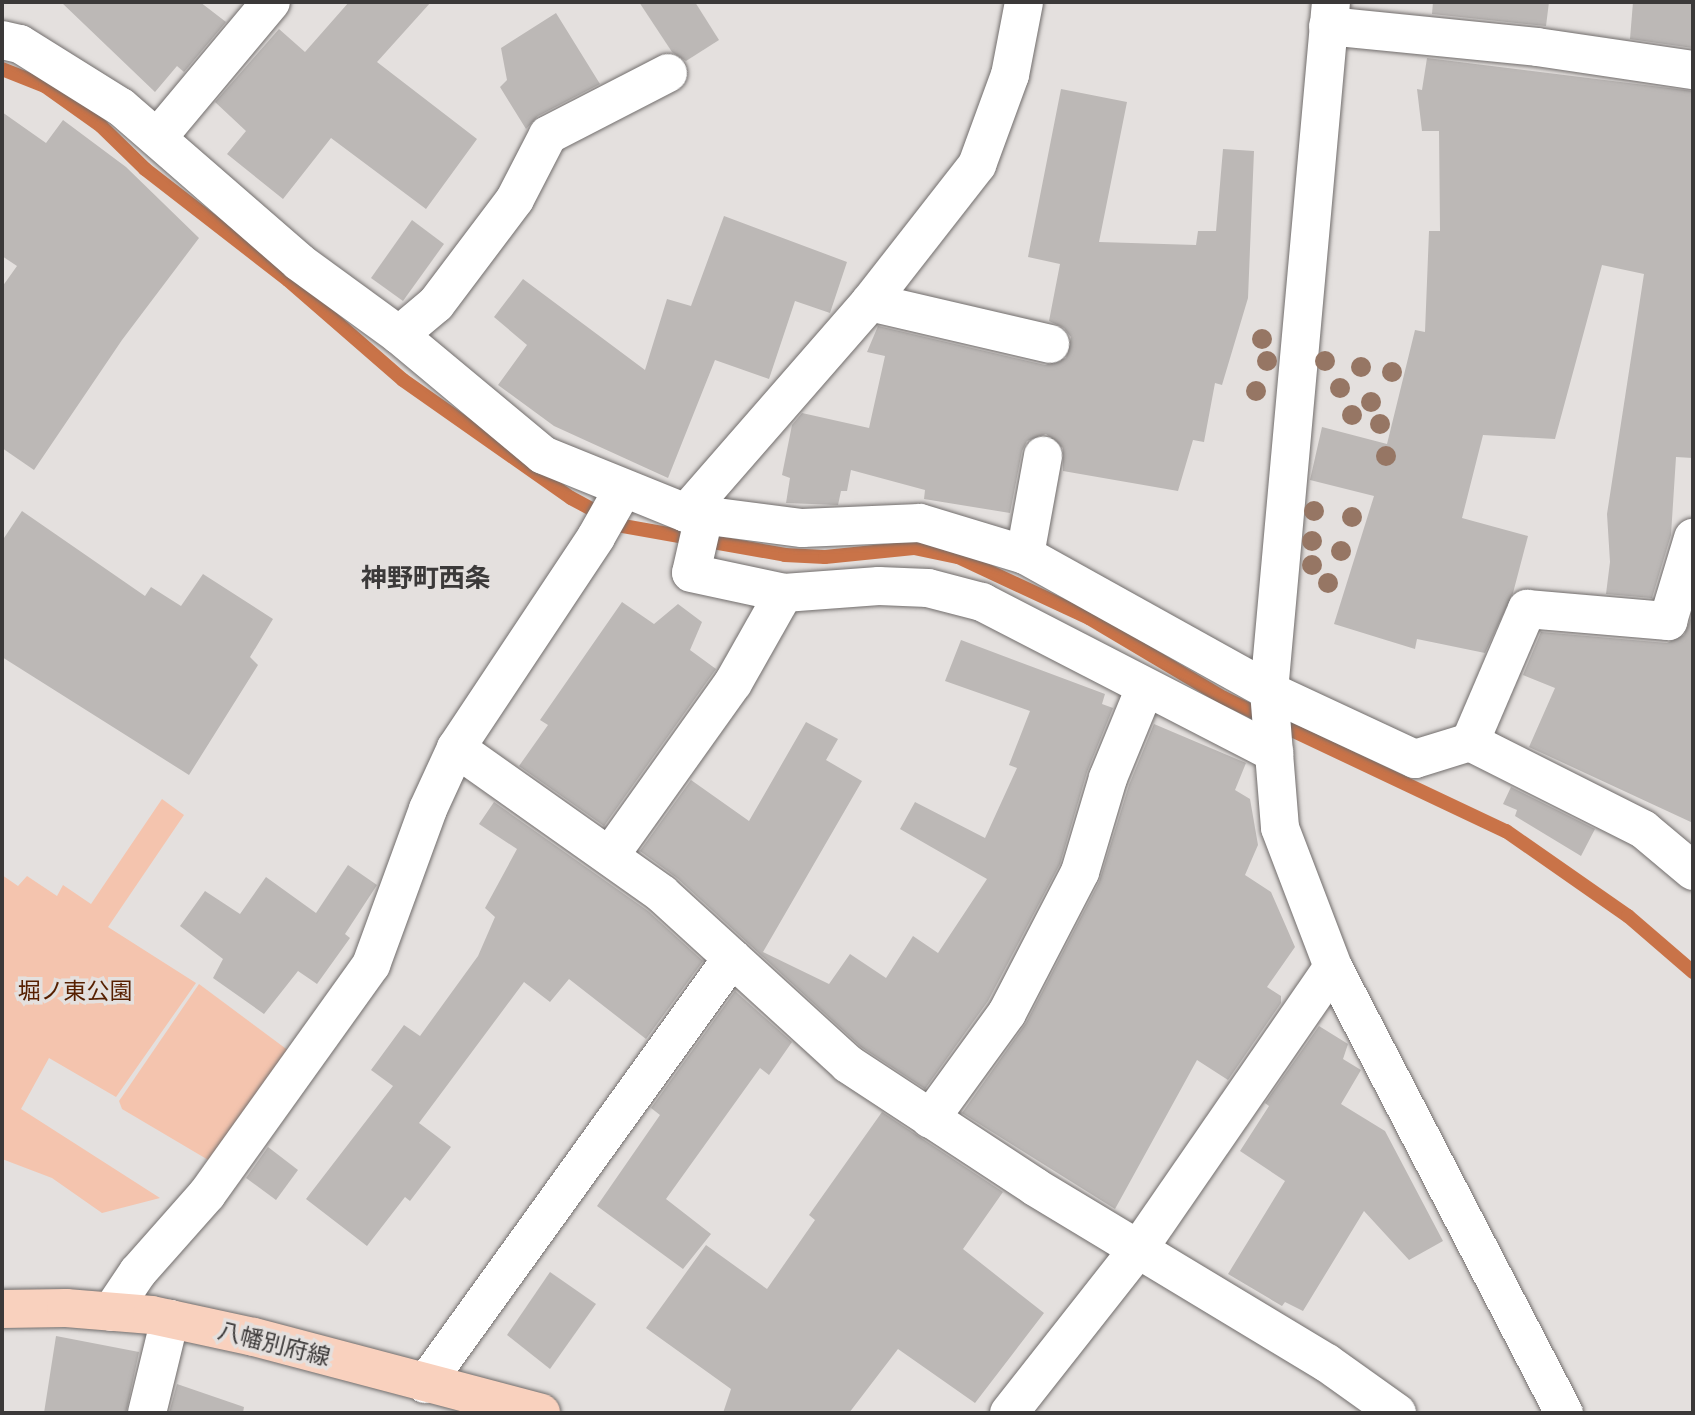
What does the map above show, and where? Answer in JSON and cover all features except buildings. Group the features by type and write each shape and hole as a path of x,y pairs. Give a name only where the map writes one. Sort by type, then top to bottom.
{"main road":[{"name":"八幡別府線","path":"2,1309 111,1312 170,1319 254,1337 541,1413"}],"street":[{"path":"158,137 271,2"},
{"path":"1024,2 1010,75 977,164 870,302 695,514 691,573 784,593 891,586 928,588 982,602 1274,753"},
{"path":"1564,1413 1333,967 1280,828 1269,691 1329,14 1693,70"},
{"path":"2,40 20,44 158,137 299,262 399,335 543,455 622,491 695,514 802,528 920,523 1025,555 1269,691 1415,759 1470,742 1643,829 1693,871"},
{"path":"399,335 436,304 515,199 548,135 668,73"},
{"path":"870,302 1050,344"},
{"path":"1025,555 1043,456"},
{"path":"111,1312 138,1272 206,1194 371,965 428,809 456,748 596,537 622,491"},
{"path":"1470,742 1527,609 1681,622 1693,538"},
{"path":"611,854 733,683 784,593"},
{"path":"930,1119 1007,1013 1080,872 1108,778 1145,688"},
{"path":"456,748 611,854 732,958 848,1064 930,1119 1326,1363 1397,1413"},
{"path":"425,1384 732,958"},
{"path":"1009,1413 1139,1248 1333,967"},
{"path":"147,1413 170,1319"}],"green space":[{"name":"堀ノ東公園","path":"162,799 184,815 108,927 196,983 116,1097 49,1058 21,1109 160,1198 102,1213 52,1178 2,1159 2,875 18,886 27,876 57,896 63,885 91,904"},
{"path":"199,984 289,1051 210,1161 122,1109 119,1101"}],"waterway":[{"path":"2,69 45,86 101,126 145,169 288,280 403,380 571,498 623,526 785,555 825,557 914,548 958,557 1089,618 1224,698 1506,831 1628,916 1693,972"}],"district":[{"name":"神野町西条","path":"426,579"}]}
